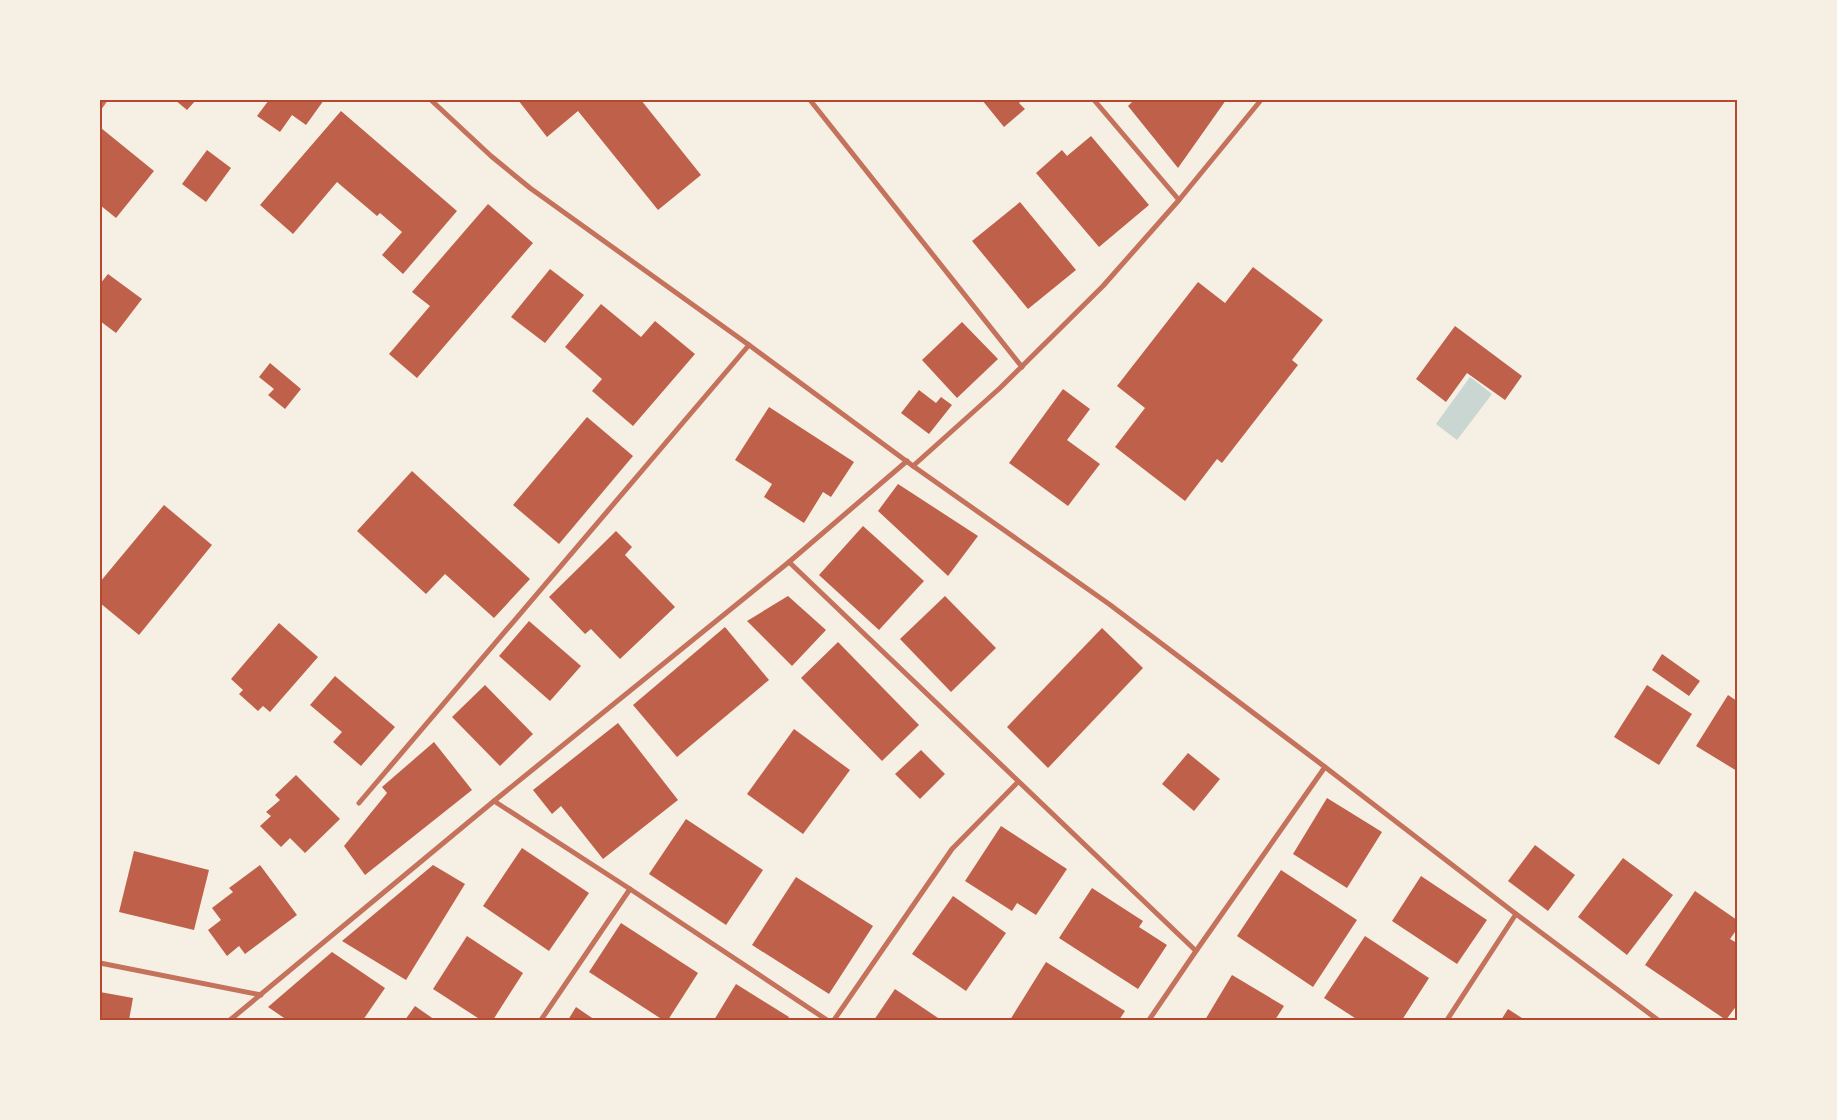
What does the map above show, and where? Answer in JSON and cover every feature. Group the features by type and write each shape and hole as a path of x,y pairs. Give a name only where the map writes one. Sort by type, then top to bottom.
{"street":[{"path":"100,107 105,100"},
{"path":"431,100 530,188 913,466 1109,604 1658,1020"},
{"path":"810,100 1022,367"},
{"path":"1094,100 1179,200"},
{"path":"913,466 1022,367 1103,286 1179,200 1261,100"},
{"path":"359,803 748,345"},
{"path":"230,1020 494,801 789,562 907,461"},
{"path":"789,562 1196,950"},
{"path":"1149,1020 1325,767"},
{"path":"834,1020 952,849 1018,782"},
{"path":"494,801 826,1020"},
{"path":"541,1020 630,889"},
{"path":"1448,1020 1516,914"},
{"path":"100,962 261,995"}],"shaded area":[{"path":"1470,377 1492,394 1457,440 1436,424"}],"building":[{"path":"175,100 196,100 187,110"},
{"path":"269,100 324,100 306,125 292,115 280,132 257,116"},
{"path":"518,100 641,100 701,175 658,210 578,111 547,137"},
{"path":"982,100 1022,100 1019,103 1025,109 1004,127"},
{"path":"1134,100 1226,100 1178,168 1128,106"},
{"path":"341,111 457,211 403,274 382,255 402,232 380,213 377,216 337,182 293,234 260,205"},
{"path":"101,128 154,171 116,218 100,205"},
{"path":"1091,136 1149,205 1099,247 1036,173 1062,150 1067,156"},
{"path":"207,150 231,168 206,202 182,184"},
{"path":"1020,202 1076,270 1028,309 972,241"},
{"path":"488,204 533,243 417,378 389,354 430,306 412,292"},
{"path":"1253,267 1323,320 1292,360 1298,365 1222,463 1217,459 1185,501 1115,447 1145,408 1117,386 1198,282 1225,303"},
{"path":"550,269 584,295 545,343 511,317"},
{"path":"108,274 142,299 116,333 100,321 100,284"},
{"path":"601,304 641,337 655,321 695,354 633,426 592,391 602,379 565,347"},
{"path":"962,322 998,359 957,398 922,360"},
{"path":"1455,326 1522,376 1505,400 1467,373 1446,402 1416,379"},
{"path":"270,363 301,389 285,409 268,395 274,389 259,377"},
{"path":"1063,389 1090,409 1067,440 1100,464 1068,506 1009,463"},
{"path":"919,390 936,403 941,397 952,405 929,434 901,413"},
{"path":"769,407 854,462 831,497 823,492 804,523 764,497 772,484 735,460"},
{"path":"587,417 633,456 559,544 513,505"},
{"path":"412,471 530,579 494,618 445,574 426,594 357,531"},
{"path":"898,484 978,536 948,576 878,511"},
{"path":"164,505 212,545 139,635 100,603 100,582"},
{"path":"863,526 924,581 879,630 819,575"},
{"path":"616,531 632,547 625,555 675,607 620,659 591,629 585,634 549,597"},
{"path":"788,596 826,630 792,666 747,621"},
{"path":"945,596 996,648 951,692 900,639"},
{"path":"529,621 581,666 550,701 499,656"},
{"path":"279,623 318,657 270,712 263,706 258,711 239,694 243,690 231,679"},
{"path":"725,627 769,680 677,757 633,705"},
{"path":"1102,628 1143,668 1048,768 1007,727"},
{"path":"838,642 919,725 882,761 801,678"},
{"path":"1662,654 1700,681 1689,696 1652,670"},
{"path":"335,676 395,727 361,766 333,742 342,732 310,705"},
{"path":"485,685 533,734 500,766 452,717"},
{"path":"1647,685 1692,714 1659,765 1614,737"},
{"path":"1728,695 1737,701 1737,771 1696,746"},
{"path":"618,723 678,800 603,859 561,806 552,814 533,790"},
{"path":"794,729 850,770 803,834 747,794"},
{"path":"434,742 472,790 365,875 344,846 387,793 382,787"},
{"path":"921,750 945,774 920,799 895,774"},
{"path":"1188,753 1220,779 1194,811 1162,784"},
{"path":"296,775 340,819 305,853 290,838 281,847 260,826 271,816 266,812 280,800 275,795"},
{"path":"1327,798 1382,832 1347,888 1293,854"},
{"path":"686,819 763,870 726,925 649,874"},
{"path":"1001,826 1067,869 1036,915 1017,903 1012,911 965,881"},
{"path":"1535,845 1575,875 1548,911 1508,881"},
{"path":"522,848 589,893 549,951 483,906"},
{"path":"134,851 209,870 194,930 119,912"},
{"path":"1623,858 1673,895 1627,955 1578,917"},
{"path":"260,865 297,915 245,954 239,946 227,956 208,930 221,920 212,908 233,892 229,888"},
{"path":"433,865 465,884 406,980 342,941"},
{"path":"1281,870 1357,920 1313,987 1237,936"},
{"path":"1421,876 1487,920 1457,964 1392,921"},
{"path":"796,877 873,926 829,994 752,945"},
{"path":"1092,888 1143,921 1139,927 1167,945 1138,989 1059,938"},
{"path":"1695,891 1737,920 1737,929 1730,939 1737,943 1737,1005 1726,1020 1645,965"},
{"path":"953,896 1006,933 966,991 912,954"},
{"path":"621,923 698,973 668,1020 663,1020 589,972"},
{"path":"467,936 523,973 493,1020 481,1020 433,989"},
{"path":"1365,936 1429,978 1402,1020 1358,1020 1324,998"},
{"path":"332,952 385,988 363,1020 287,1020 268,1007"},
{"path":"1046,962 1125,1011 1119,1020 1010,1020"},
{"path":"1232,975 1284,1006 1275,1020 1205,1020"},
{"path":"736,984 789,1017 787,1020 714,1020"},
{"path":"895,989 941,1020 874,1020"},
{"path":"100,992 133,998 129,1020 100,1020"},
{"path":"415,1006 435,1020 405,1020"},
{"path":"576,1007 595,1020 568,1020"},
{"path":"1508,1009 1525,1020 1501,1020"}]}
